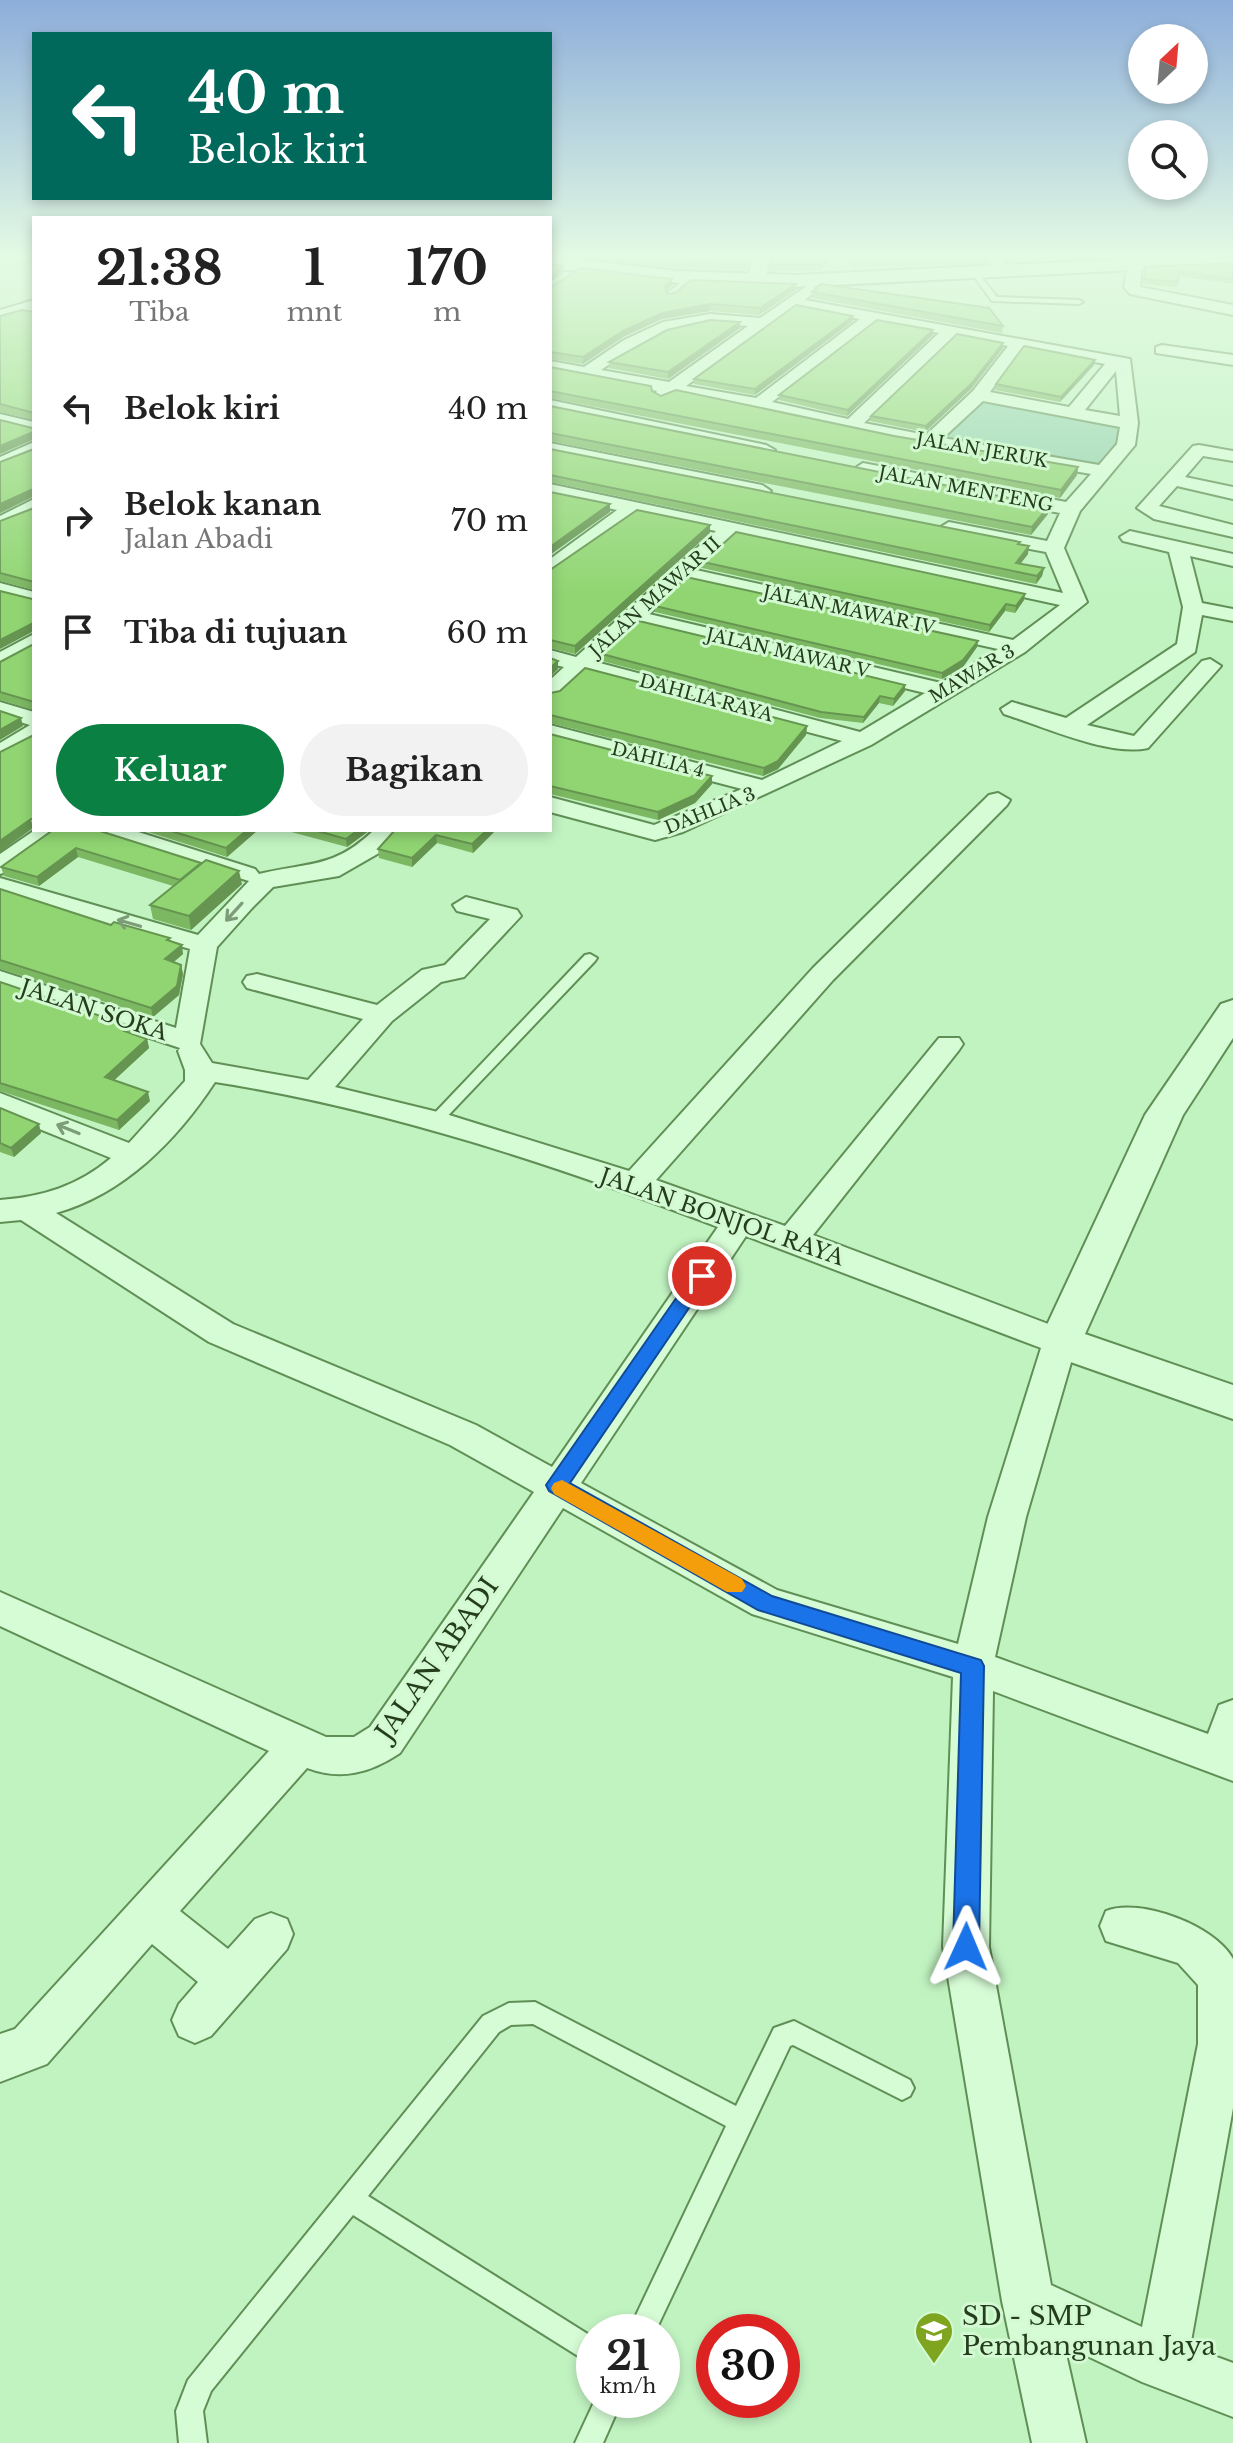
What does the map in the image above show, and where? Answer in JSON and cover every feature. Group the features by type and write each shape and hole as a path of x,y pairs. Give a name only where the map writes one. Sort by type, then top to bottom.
{"street":[{"name":"JALAN JERUK","path":"561,368 759,404 894,435 1105,471"},
{"path":"587,373 594,368"},
{"path":"552,476 700,368"},
{"path":"759,404 806,368"},
{"path":"852,425 912,368"},
{"path":"931,440 979,395 999,368"},
{"path":"1073,413 1110,368"},
{"path":"1077,602 1054,548 1071,509 1126,445 1129,423 1127,368"},
{"path":"979,395 1129,423"},
{"path":"552,405 784,453"},
{"path":"0,419 32,427"},
{"name":"JALAN MENTENG","path":"894,435 850,470 1071,509"},
{"path":"1233,456 1202,441 1173,480 1149,505 1149,511 1233,531"},
{"path":"0,464 32,448"},
{"path":"552,448 774,494"},
{"path":"1173,480 1233,493"},
{"path":"552,490 1077,602"},
{"path":"1,523 32,506"},
{"path":"552,568 630,509"},
{"path":"780,541 801,522"},
{"path":"1,523 32,531"},
{"path":"930,524 1054,548"},
{"name":"JALAN MAWAR II","path":"552,690 729,530"},
{"path":"1130,537 1233,560"},
{"path":"1068,727 1187,647 1193,607 1178,548"},
{"name":"JALAN MAWAR IV","path":"680,573 1017,647"},
{"path":"0,589 32,597"},
{"name":"MAWAR 3","path":"863,740 1017,647 1077,602"},
{"path":"1193,607 1233,615"},
{"name":"JALAN MAWAR V","path":"631,616 945,691"},
{"path":"0,661 32,641"},
{"path":"1187,647 1210,666 1233,672"},
{"name":"DAHLIA RAYA","path":"552,658 863,740"},
{"path":"1012,709 1122,743 1140,743 1210,666"},
{"path":"0,709 32,718"},
{"path":"0,754 32,732"},
{"name":"DAHLIA 4","path":"552,733 765,788"},
{"name":"DAHLIA 3","path":"552,805 655,833 765,788 863,740"},
{"path":"635,1184 823,974 998,800"},
{"path":"0,866 49,832"},
{"path":"112,832 265,880 330,871 370,848 386,832"},
{"path":"15,1211 77,1195 136,1157 200,1082 200,1070 188,1041 204,945 265,880"},
{"path":"0,886 204,945"},
{"path":"315,1091 382,1015 432,976 454,971 508,916 466,905"},
{"name":"JALAN SOKA","path":"0,979 188,1041"},
{"path":"257,982 382,1015"},
{"path":"1059,2443 1028,2301 966,1947 973,1666 1007,1517 1060,1342 1164,1115 1233,1011"},
{"path":"792,1239 949,1044"},
{"name":"JALAN BONJOL RAYA","path":"200,1070 315,1091 435,1121 635,1184 738,1223 792,1239 1060,1342 1233,1402"},
{"path":"0,1102 136,1157"},
{"path":"15,1211 221,1333 463,1435 766,1603 973,1666 1228,1760 1233,1718"},
{"name":"JALAN ABADI","path":"0,1608 300,1746 322,1755 354,1758 385,1740 738,1223"},
{"path":"0,2058 30,2047 300,1746"},
{"path":"150,1915 232,1980"},
{"path":"1122,1926 1191,1945 1210,1961 1221,1983 1221,2044 1161,2363"},
{"path":"195,2020 271,1934"},
{"path":"1028,2301 1161,2363 1233,2390"}],"lane":[{"path":"435,1121 590,958"},
{"path":"193,2443 186,2420 189,2401 202,2382 491,2024 509,2014 535,2013 741,2121"},
{"path":"650,2314 782,2036 788,2032 902,2088"},
{"path":"349,2198 576,2342"},
{"path":"589,2443 601,2418"}],"green space":[{"path":"979,395 1129,423 1105,471 931,440"}],"building":[{"path":"0,368 32,368 32,412 0,404"},
{"path":"552,368 651,386 652,391 661,396 676,390 894,436 1078,467 1061,490 552,391"},
{"path":"644,368 674,368 668,372"},
{"path":"709,368 783,368 755,389 694,379"},
{"path":"814,368 893,368 848,410 779,395"},
{"path":"921,368 983,368 926,426 871,416"},
{"path":"1008,368 1088,368 1061,397 996,384"},
{"path":"552,406 1049,506 1032,527 552,433"},
{"path":"0,420 32,428 32,432 0,446"},
{"path":"552,449 1020,542 1018,544 1029,546 1016,563 1044,568 1037,576 552,475"},
{"path":"32,450 32,489 0,504 0,462"},
{"path":"552,492 610,504 552,546"},
{"path":"32,509 32,581 0,573 0,521"},
{"path":"637,510 710,525 575,646 552,640 552,569"},
{"path":"736,532 1025,594 1016,606 1006,604 990,625 703,562"},
{"path":"686,577 978,641 963,660 942,673 655,606"},
{"path":"0,591 32,599 32,624 0,640"},
{"path":"639,621 905,685 894,699 880,696 864,717 821,712 602,654"},
{"path":"32,645 32,701 0,692 0,662"},
{"path":"585,668 807,726 778,761 764,768 552,715 552,693 560,691"},
{"path":"0,711 21,718 0,730"},
{"path":"552,735 712,776 695,795 658,812 552,786"},
{"path":"32,736 32,819 0,841 0,752"},
{"path":"50,832 103,832 201,863 180,880 76,848 37,877 1,867"},
{"path":"174,832 245,832 226,848"},
{"path":"321,832 355,832 346,839"},
{"path":"393,832 485,832 472,844 436,835 412,858 378,849"},
{"path":"206,860 239,871 189,916 150,905"},
{"path":"0,889 111,925 114,922 170,938 167,940 182,945 165,959 181,965 177,986 151,1008 0,960"},
{"path":"0,982 130,1026 124,1031 147,1039 105,1077 148,1092 117,1120 0,1083"},
{"path":"0,1108 39,1124 11,1148 0,1143"}],"slow traffic":[{"path":"562,1488 735,1586"}],"place":[{"name":"SD - SMP Pembangunan Jaya","path":"934,2365"}],"route":[{"path":"702,1276 557,1485 766,1603 973,1666 966,1947"}]}
